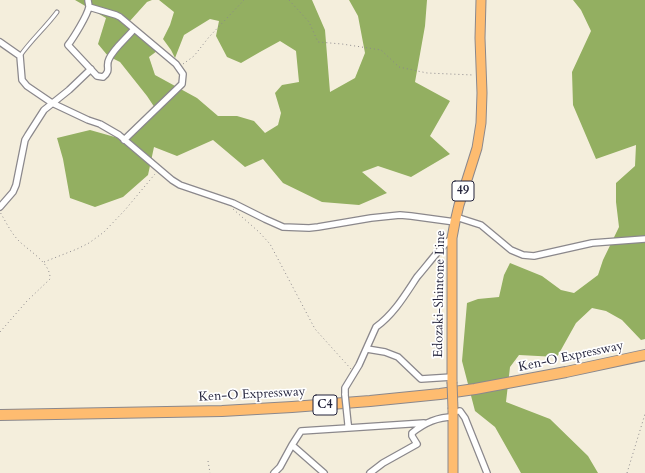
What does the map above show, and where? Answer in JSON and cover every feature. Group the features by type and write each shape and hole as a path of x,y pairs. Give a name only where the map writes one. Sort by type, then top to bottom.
{"highway":[{"name":"Ken-O Expressway","path":"0,415 222,411 370,401 475,389 558,374 645,355"}],"main road":[{"name":"Edozaki-Shintone Line","path":"453,473 452,238 456,219 477,148 482,112 480,38 481,0"}],"street":[{"path":"88,0 89,7 68,45 96,76 103,77 107,74 108,60 134,30"},
{"path":"89,7 116,14 176,64 184,74 182,84 124,140"},
{"path":"0,42 20,56 22,80 27,86 52,103 100,124 119,135 172,180 180,185 233,202 283,227 309,228 400,215 456,219 481,225 511,250 523,255 534,256 592,243 645,239"},
{"path":"0,207 13,192 17,183 23,148 28,135 44,110 69,90 91,69"},
{"path":"348,426 345,388 367,349 376,327 382,323 397,306 430,261 452,238"},
{"path":"367,349 385,352 398,357 421,379 452,380"},
{"path":"274,473 280,467 301,431 348,426 426,423 443,418 453,412 460,411 487,473"},
{"path":"370,473 383,463 417,444 412,436 412,433 426,423"},
{"path":"292,445 324,473"}],"lane":[{"path":"20,56 27,46 48,25 57,12"}],"path":[{"path":"178,67 194,56 209,37 244,0"},
{"path":"289,0 309,22 318,42 381,50 399,67 427,73 482,76"},
{"path":"43,262 77,249 89,243 104,232 125,210 159,169"},
{"path":"233,202 231,208 260,232 270,244 315,329 354,373"},
{"path":"0,211 9,228 19,241 43,262 50,275 50,279 27,301 0,332"},
{"path":"627,473 645,414"},
{"path":"208,461 210,473"}],"green space":[{"path":"75,0 152,0 147,2 129,22 157,51 149,57 155,75 197,98 218,116 237,116 254,121 265,133 278,125 281,113 275,93 282,85 299,82 296,51 280,41 241,63 227,57 216,36 219,21 210,19 184,35 175,58 163,39 170,25 174,12 159,0 312,0 325,30 330,92 355,78 365,53 358,16 349,0 427,0 425,26 415,82 450,101 430,136 450,154 411,177 378,166 362,172 387,193 359,205 322,202 283,183 263,159 245,167 213,140 177,156 154,147 148,175 123,197 95,207 70,198 63,159 57,138 90,130 122,139 155,108 120,62 108,56 98,44 106,18"},
{"path":"573,0 645,0 645,339 641,340 622,320 606,311 592,308 576,323 557,357 519,355 510,367 506,402 550,419 588,456 598,473 521,473 495,427 475,411 462,361 467,303 478,299 499,297 504,275 510,263 542,276 561,290 574,293 598,275 603,260 619,227 616,202 616,183 635,166 636,145 596,159 573,105 572,72 591,31 581,10"}]}
